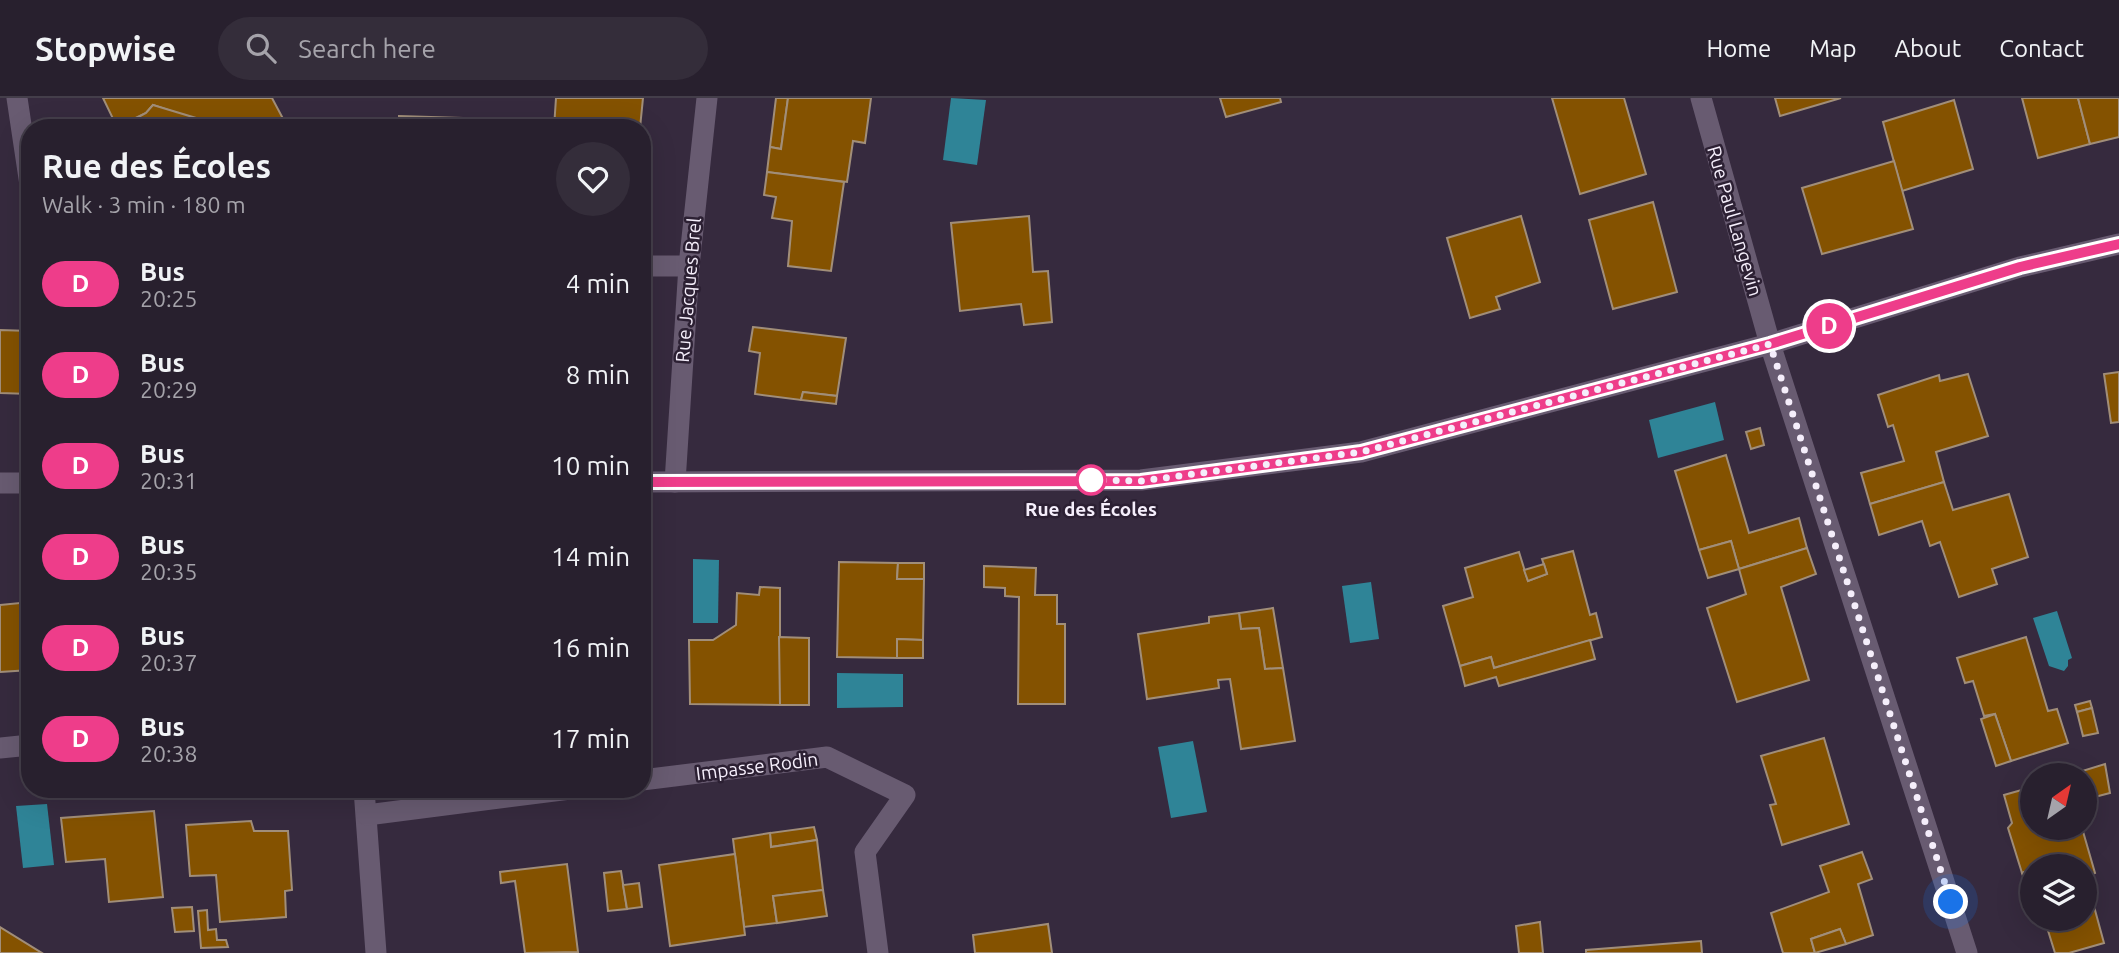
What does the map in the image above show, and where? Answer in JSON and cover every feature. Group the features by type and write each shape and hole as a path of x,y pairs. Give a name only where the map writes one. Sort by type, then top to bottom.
{"street":[{"path":"17,98 21,125"},
{"name":"Rue Jacques Brel","path":"675,482 689,267 707,98"},
{"name":"Rue Paul Langevin","path":"1701,98 1770,344 1967,953"},
{"path":"651,482 1141,481 1361,452 1770,344 2020,267 2119,244"},
{"path":"651,265 689,267"},
{"path":"0,483 21,483"},
{"path":"0,748 21,747"},
{"name":"Impasse Rodin","path":"651,779 827,757 905,794 864,852 878,953"},
{"path":"366,798 376,953"},
{"path":"367,815 500,798"}],"water":[{"path":"951,98 986,100 977,165 943,160"},
{"path":"1715,402 1724,440 1658,458 1649,420"},
{"path":"693,559 719,560 718,623 693,623"},
{"path":"1371,582 1379,639 1350,643 1342,586"},
{"path":"2057,611 2072,658 2068,660 2064,671 2049,666 2033,618"},
{"path":"837,673 903,674 903,707 837,708"},
{"path":"1193,741 1207,812 1171,818 1158,747"},
{"path":"47,804 54,865 23,868 16,806"}],"building":[{"path":"103,98 272,98 283,119 195,119 153,105 146,113 134,119 113,119"},
{"path":"556,98 643,98 641,119 555,119"},
{"path":"776,98 788,98 781,149 770,147"},
{"path":"788,98 871,98 865,143 853,141 847,182 767,172 770,147 781,149"},
{"path":"1220,98 1280,98 1281,102 1226,117"},
{"path":"1552,98 1624,98 1646,174 1580,194"},
{"path":"1775,98 1841,98 1780,116"},
{"path":"2022,98 2078,98 2090,144 2038,158"},
{"path":"2078,98 2119,98 2119,137 2090,144"},
{"path":"1954,100 1973,169 1902,191 1883,122"},
{"path":"153,105 196,118 135,119"},
{"path":"399,116 494,119 399,119"},
{"path":"1894,161 1913,229 1822,254 1802,188"},
{"path":"767,172 844,182 831,271 788,266 792,221 772,218 776,197 764,195"},
{"path":"1653,202 1677,292 1613,309 1589,220"},
{"path":"1029,216 1033,272 1048,271 1052,322 1024,325 1021,304 960,311 951,223"},
{"path":"1521,216 1540,282 1496,297 1500,309 1470,318 1447,238"},
{"path":"753,327 846,338 837,396 803,392 801,400 755,394 760,353 749,351"},
{"path":"0,330 21,331 21,394 0,393"},
{"path":"2119,372 2119,422 2111,423 2104,374"},
{"path":"1968,374 1988,436 1936,452 1944,482 1870,504 1861,473 1904,461 1893,425 1888,427 1878,395 1939,375 1940,381"},
{"path":"803,392 837,396 836,404 801,400"},
{"path":"1760,428 1764,445 1751,449 1746,432"},
{"path":"1726,455 1749,533 1799,518 1807,548 1739,569 1731,541 1699,550 1675,471"},
{"path":"1944,482 1953,510 2009,494 2028,557 1992,569 1997,584 1959,597 1940,542 1930,546 1922,521 1879,535 1870,504"},
{"path":"1731,541 1739,569 1708,578 1699,550"},
{"path":"1807,548 1816,574 1781,587 1809,680 1737,702 1707,608 1746,594 1739,569"},
{"path":"1573,551 1590,615 1596,613 1602,637 1494,668 1491,657 1460,666 1443,606 1473,597 1465,568 1519,552 1528,581 1547,574 1542,559"},
{"path":"839,562 898,563 897,579 924,579 923,640 897,639 897,658 837,657"},
{"path":"898,563 924,563 924,579 897,579"},
{"path":"1544,564 1547,574 1528,581 1524,570"},
{"path":"984,566 1036,568 1035,595 1057,595 1057,624 1065,624 1065,704 1018,704 1019,597 1005,596 1005,588 984,587"},
{"path":"760,587 780,588 780,705 690,704 689,640 713,640 736,625 737,593 759,595"},
{"path":"21,603 21,671 0,672 0,605"},
{"path":"1273,608 1283,668 1265,669 1259,628 1241,629 1239,613"},
{"path":"1239,613 1241,629 1259,628 1265,669 1283,668 1295,741 1241,749 1230,679 1218,680 1219,688 1147,699 1138,634 1209,623 1209,617"},
{"path":"779,637 809,638 809,705 780,705"},
{"path":"2026,637 2048,711 2057,709 2068,743 2011,761 1995,714 1984,716 1973,681 1965,683 1957,658"},
{"path":"897,639 923,640 923,658 897,658"},
{"path":"1590,640 1595,659 1499,686 1496,677 1465,686 1460,666 1491,657 1494,668"},
{"path":"2090,701 2092,708 2077,712 2075,705"},
{"path":"2092,708 2098,733 2083,736 2077,712"},
{"path":"1995,714 2011,761 1996,766 1981,719"},
{"path":"1824,738 1849,824 1782,845 1770,805 1776,804 1761,756"},
{"path":"2105,764 2110,793 2097,796 2097,766"},
{"path":"2020,790 2020,840 2085,840 2090,854 2020,854 2020,867 2008,828 2012,823 2004,795"},
{"path":"154,811 163,897 109,902 105,859 66,862 61,818"},
{"path":"251,821 254,831 288,831 292,890 285,891 286,917 220,922 216,875 190,876 186,825"},
{"path":"814,827 817,840 771,847 770,833"},
{"path":"770,833 771,847 817,840 823,890 773,896 777,923 744,927 733,839"},
{"path":"1862,852 1872,879 1858,884 1873,935 1846,944 1840,929 1811,939 1815,953 1783,953 1771,913 1829,892 1820,866"},
{"path":"735,854 745,935 670,946 659,865"},
{"path":"567,864 578,952 525,953 515,881 501,883 500,872"},
{"path":"621,871 627,909 608,911 604,873"},
{"path":"639,883 642,907 627,909 623,885"},
{"path":"823,890 827,916 777,923 773,896"},
{"path":"192,907 194,931 175,932 172,908"},
{"path":"207,910 208,930 216,929 217,940 226,940 228,947 201,948 198,911"},
{"path":"2097,917 2104,943 2069,953 2055,953 2048,931 2097,931"},
{"path":"1540,922 1543,953 1519,953 1516,926"},
{"path":"1048,924 1052,953 975,953 973,935"},
{"path":"0,927 42,953 0,953"},
{"path":"1840,929 1846,944 1815,953 1811,939"},
{"path":"1701,941 1702,953 1586,953 1586,950"}],"bus line":[{"name":"D","path":"651,482 1141,481 1361,452 1770,344 2020,267 2119,244"}],"place":[{"name":"Rue des Écoles","path":"1091,480"}],"route":[{"path":"1091,480 1141,481 1361,452 1770,344 1951,902"}]}
